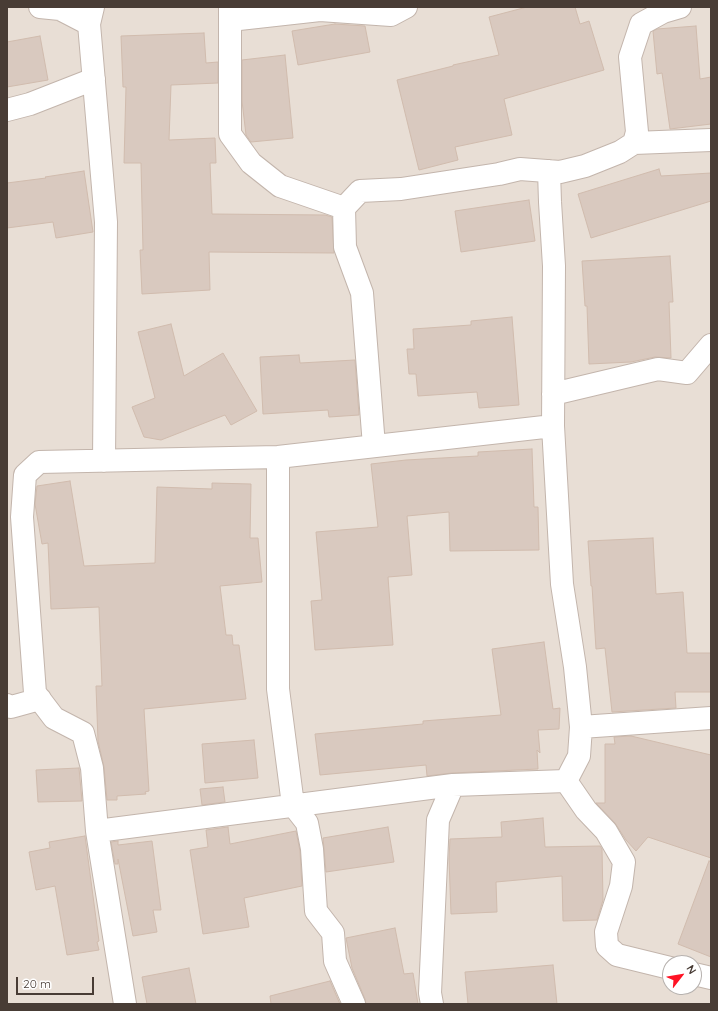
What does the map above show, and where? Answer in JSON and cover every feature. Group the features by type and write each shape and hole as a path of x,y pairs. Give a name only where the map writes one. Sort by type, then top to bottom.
{"street":[{"path":"40,7 60,8 91,15 94,78 106,222 104,461"},
{"path":"344,208 280,186 251,163 230,134 230,14 320,10 391,15 406,7"},
{"path":"634,142 637,132 630,57 641,24 664,12 680,7"},
{"path":"7,110 30,104 94,78"},
{"path":"374,446 362,293 345,247 344,208 360,191 401,189 499,174 520,169 560,172 585,166 620,152 634,142 711,140"},
{"path":"549,171 554,266 553,426 562,584 575,667 581,727 579,756 566,781"},
{"path":"553,394 658,369 687,373 711,345"},
{"path":"125,1004 97,831 92,768 83,733 54,718 35,693 22,517 25,475 39,462 278,456 553,426"},
{"path":"278,456 278,689 294,805 307,823 312,849 316,911 333,933 335,961 354,1004"},
{"path":"7,705 11,707 40,699"},
{"path":"581,727 711,718"},
{"path":"97,831 453,785 566,781"},
{"path":"566,781 586,810 606,831 624,862 621,886 606,932 606,946 617,955 662,966"},
{"path":"428,1000 438,820 453,785"}],"shaded area":[{"path":"7,7 711,7 711,1004 7,1004"}],"building":[{"path":"527,7 575,7 580,24 589,21 604,70 504,99 512,135 455,147 458,160 419,170 397,80 453,65 499,55 489,17"},
{"path":"335,24 365,26 370,52 298,65 292,31"},
{"path":"696,26 700,79 711,77 711,124 670,129 662,73 657,74 653,31 657,29"},
{"path":"204,33 206,63 218,62 218,83 171,85 169,140 215,138 216,163 210,163 212,214 325,215 332,217 334,253 209,252 210,290 142,294 140,250 143,250 141,163 124,163 126,87 123,87 121,36"},
{"path":"40,36 48,80 7,87 7,42"},
{"path":"285,55 293,138 251,142 246,135 242,101 242,60"},
{"path":"659,169 661,176 711,173 711,201 591,238 578,194"},
{"path":"84,171 93,232 56,238 53,222 7,228 7,183"},
{"path":"529,200 535,241 461,252 455,211"},
{"path":"670,256 673,302 669,302 671,358 655,357 631,362 589,364 587,306 585,306 582,261"},
{"path":"512,317 519,405 479,408 477,392 418,396 416,374 409,374 407,349 414,349 413,329 471,325 471,321"},
{"path":"171,324 184,376 223,353 257,411 231,425 225,415 161,440 144,437 132,407 155,398 138,332"},
{"path":"299,355 300,363 355,360 359,415 329,417 328,410 263,414 260,357"},
{"path":"532,449 534,507 538,507 539,550 450,551 449,512 407,516 412,575 388,577 393,645 315,650 311,601 322,600 316,532 378,527 371,464 406,460 478,456 478,452"},
{"path":"70,481 84,566 155,563 157,487 212,489 212,483 251,484 250,538 258,538 262,582 220,586 226,635 232,635 233,645 239,645 246,699 144,709 149,791 145,792 146,794 117,796 117,800 107,800 104,767 98,741 96,686 102,686 99,607 51,609 48,543 42,544 35,504 37,486"},
{"path":"653,538 656,594 683,592 687,653 711,653 711,692 675,692 676,708 612,712 605,648 596,649 588,541"},
{"path":"544,642 553,709 560,708 559,729 538,730 540,753 537,750 538,769 452,773 427,776 426,765 320,775 315,734 423,724 423,721 501,715 492,649"},
{"path":"631,736 711,755 711,858 648,837 636,851 626,840 615,823 596,803 605,803 605,744 615,744 614,737"},
{"path":"254,740 258,778 205,783 202,744"},
{"path":"79,768 82,801 38,802 36,770"},
{"path":"223,787 225,802 202,805 200,789"},
{"path":"543,818 545,847 600,846 602,849 603,900 597,920 563,921 562,876 496,882 497,912 451,914 449,859 450,839 502,837 501,822"},
{"path":"228,827 230,844 296,831 300,851 302,886 244,898 249,927 203,934 190,850 208,847 206,830"},
{"path":"388,827 394,862 326,872 323,838"},
{"path":"85,836 99,950 67,955 55,886 36,890 29,852 50,848 49,842"},
{"path":"118,841 118,845 152,841 161,910 153,910 157,932 133,936 118,859 118,864 115,864 111,842"},
{"path":"709,861 711,862 711,957 678,944"},
{"path":"395,928 404,974 413,973 418,1004 366,1004 352,968 346,938"},
{"path":"553,965 557,1004 468,1004 465,972"},
{"path":"189,968 196,1004 147,1004 142,977"},
{"path":"330,981 340,1004 271,1004 270,996"}]}
